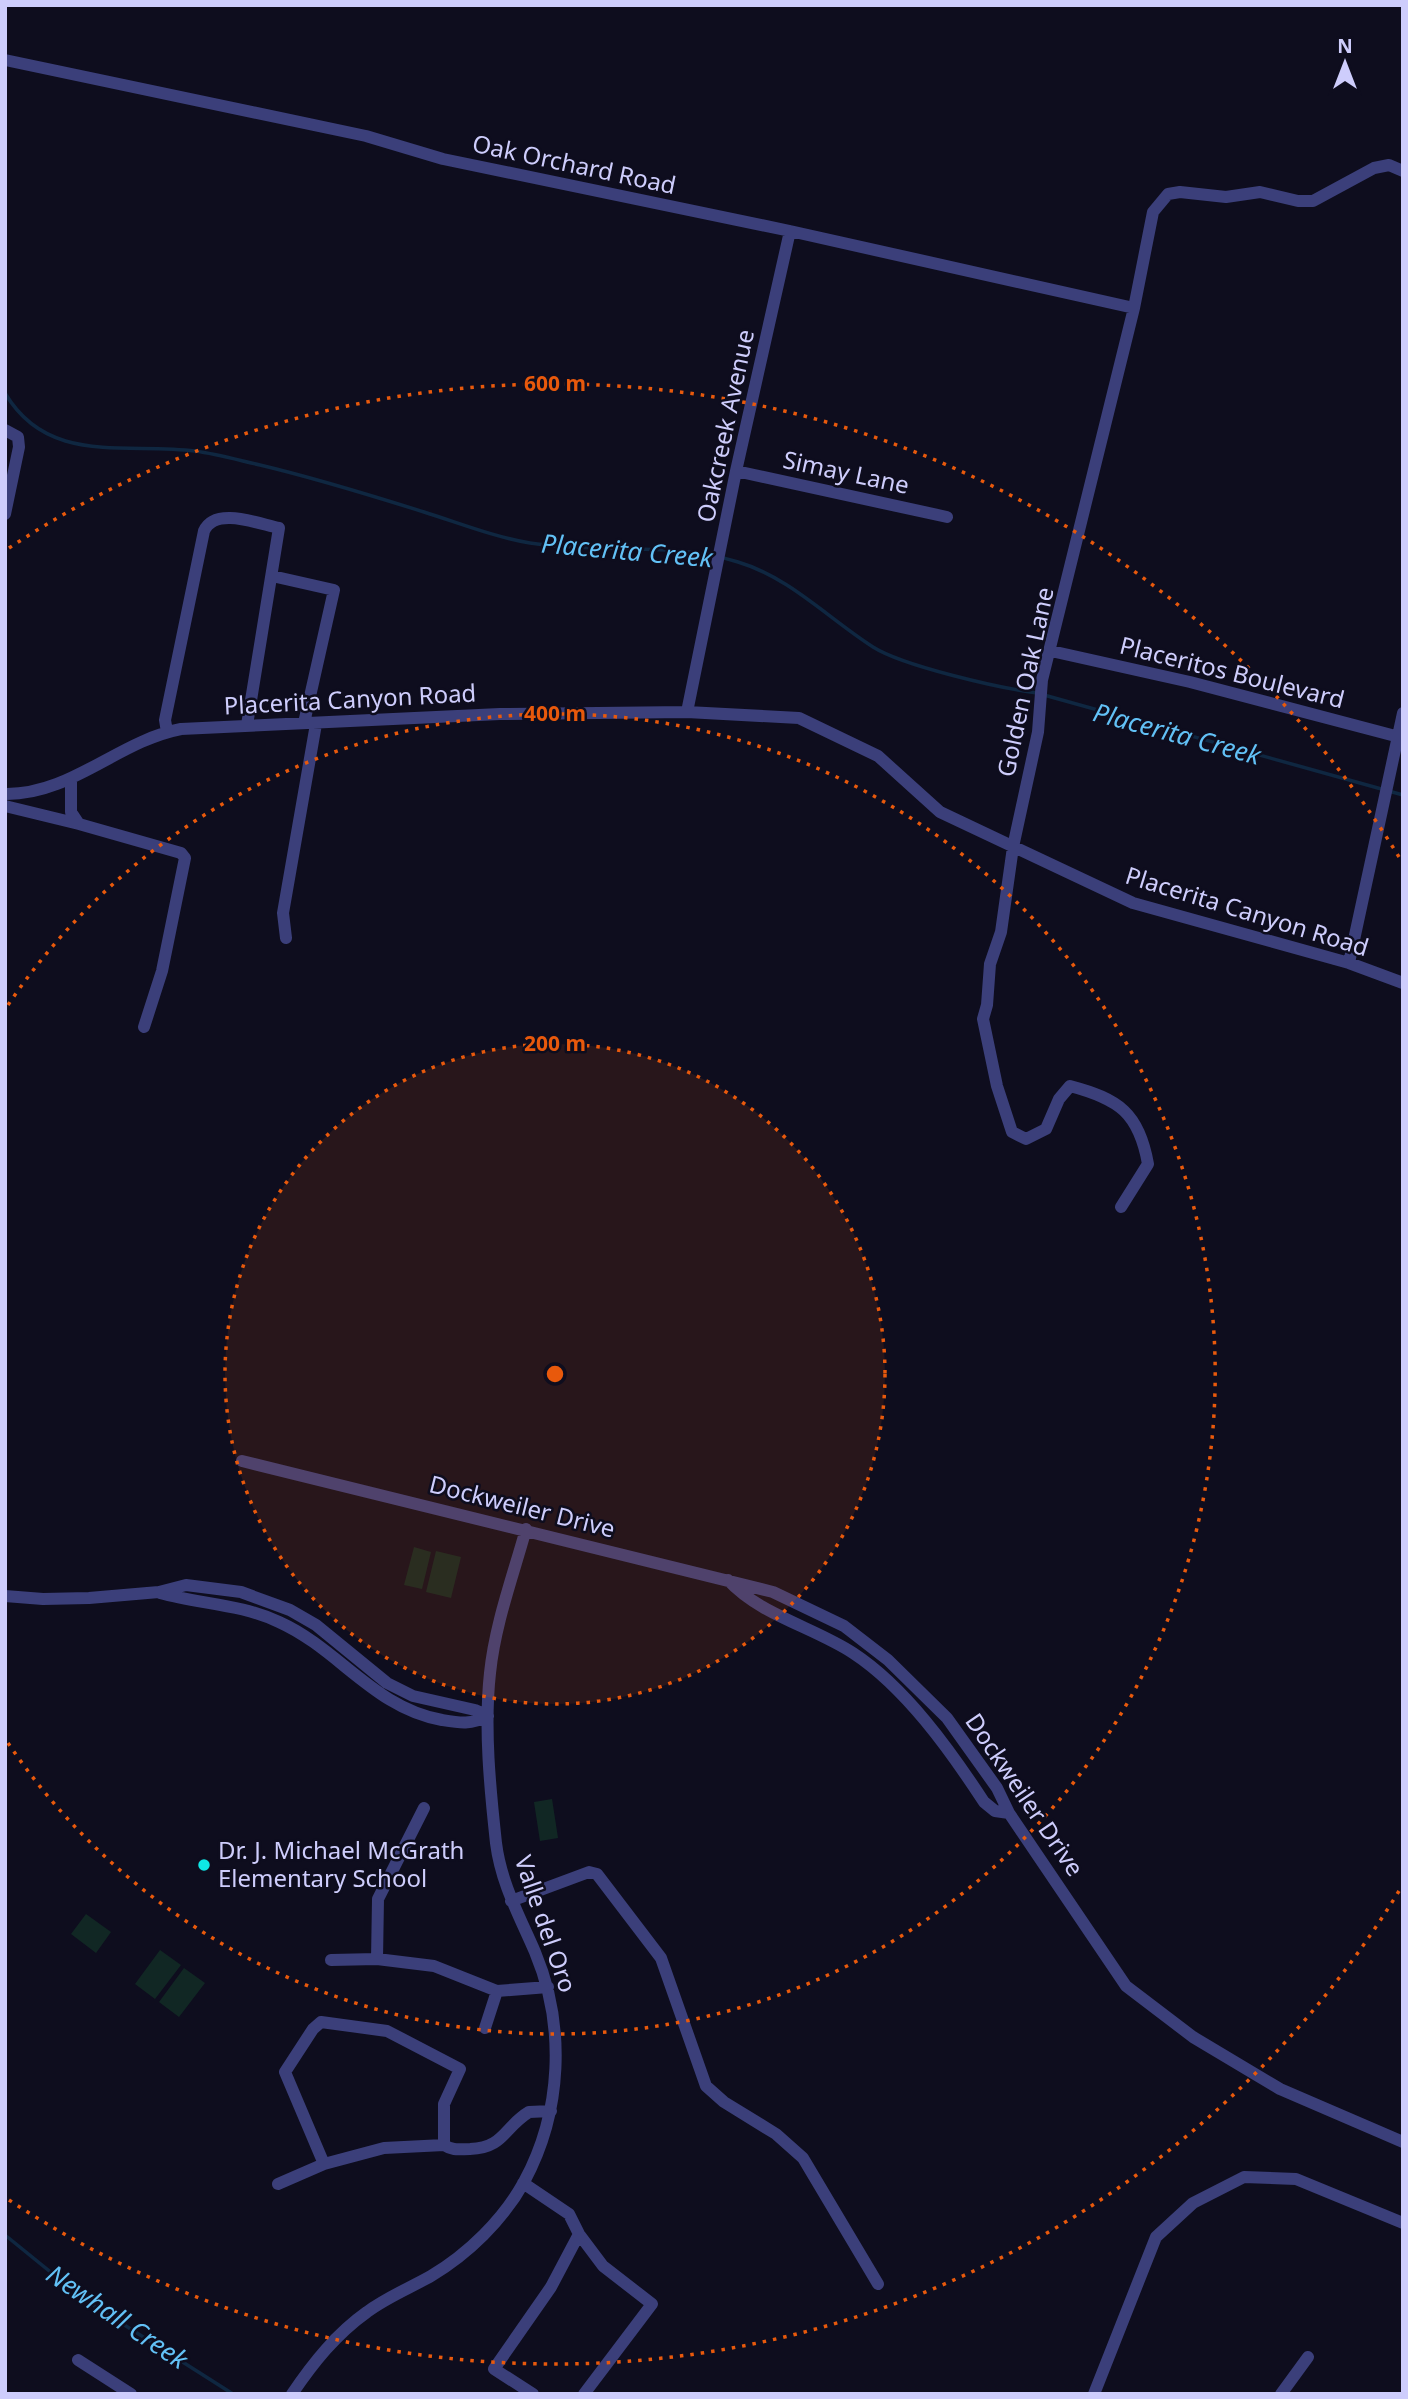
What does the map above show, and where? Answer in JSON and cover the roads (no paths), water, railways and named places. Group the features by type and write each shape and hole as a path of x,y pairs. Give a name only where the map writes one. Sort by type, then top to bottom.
{"street":[{"name":"Oak Orchard Road","path":"5,60 366,136 457,162 790,231 1134,309"},
{"name":"Golden Oak Lane","path":"1121,1207 1148,1164 1141,1134 1119,1105 1070,1086 1059,1099 1046,1129 1026,1139 1012,1132 1005,1116 983,1019 987,1005 990,964 1001,932 1013,847 1038,732 1042,680 1134,309 1153,212 1168,194 1189,192 1226,197 1260,192 1298,201 1312,201 1374,168 1389,165 1403,171"},
{"name":"Oakcreek Avenue","path":"687,712 736,471 790,231"},
{"path":"5,430 18,437 19,447 5,514"},
{"name":"Simay Lane","path":"736,471 947,517"},
{"path":"167,732 165,720 188,599 206,526 221,517 279,527 247,725"},
{"path":"272,576 334,590 310,724 283,914 286,938"},
{"name":"Placeritos Boulevard","path":"1051,651 1190,682 1400,737"},
{"name":"Placerita Canyon Road","path":"5,794 28,792 71,779 136,742 167,732 247,725 500,714 687,712 799,718 878,756 940,813 1133,903 1349,963 1403,983"},
{"path":"1349,963 1400,737 1403,713"},
{"path":"71,779 71,812 79,824"},
{"path":"5,806 181,853 185,858 162,971 144,1027"},
{"name":"Dockweiler Drive","path":"242,1461 773,1592 844,1626 888,1660 954,1726 998,1788 1009,1813 1126,1986 1193,2037 1280,2089 1403,2142"},
{"name":"Valle del Oro","path":"292,2394 327,2348 350,2326 386,2299 457,2259 501,2215 523,2183 540,2146 551,2111 556,2053 548,1987 501,1872 496,1842 488,1717 490,1672 500,1621 526,1530"},
{"path":"728,1580 753,1601 808,1628 872,1667 926,1723 984,1802 995,1811 1009,1813"},
{"path":"5,1595 44,1599 159,1592 186,1585 215,1587 268,1601 316,1625 396,1687 432,1702 475,1710 488,1717"},
{"path":"377,1959 378,1899 424,1808"},
{"path":"511,1901 589,1871 597,1874 662,1958 706,2086 724,2102 776,2134 803,2158 878,2284"},
{"path":"331,1960 377,1959 434,1966 498,1991 548,1987"},
{"path":"485,2028 498,1991"},
{"path":"324,2164 285,2072 313,2029 321,2022 387,2031 460,2069 444,2104 444,2146"},
{"path":"278,2183 324,2164 384,2148 485,2148 498,2141 528,2112 551,2111"},
{"path":"1094,2394 1156,2237 1193,2203 1244,2177 1296,2179 1403,2223"},
{"path":"523,2183 569,2214 579,2234 603,2266 652,2304 584,2394"},
{"path":"533,2394 494,2369 551,2287 579,2234"},
{"path":"1281,2394 1308,2357"},
{"path":"78,2360 131,2394"}],"waterway":[{"name":"Placerita Creek","path":"5,393 23,416 43,432 66,441 90,446 169,449 219,455 322,481 530,543 687,552 738,562 792,588 857,636 887,654 952,675 1037,693"},
{"name":"Placerita Creek","path":"1044,695 1403,795"},
{"name":"Newhall Creek","path":"5,2235 85,2300 233,2394"}],"place":[{"name":"Dr. J. Michael McGrath Elementary School","path":"204,1865"}]}
